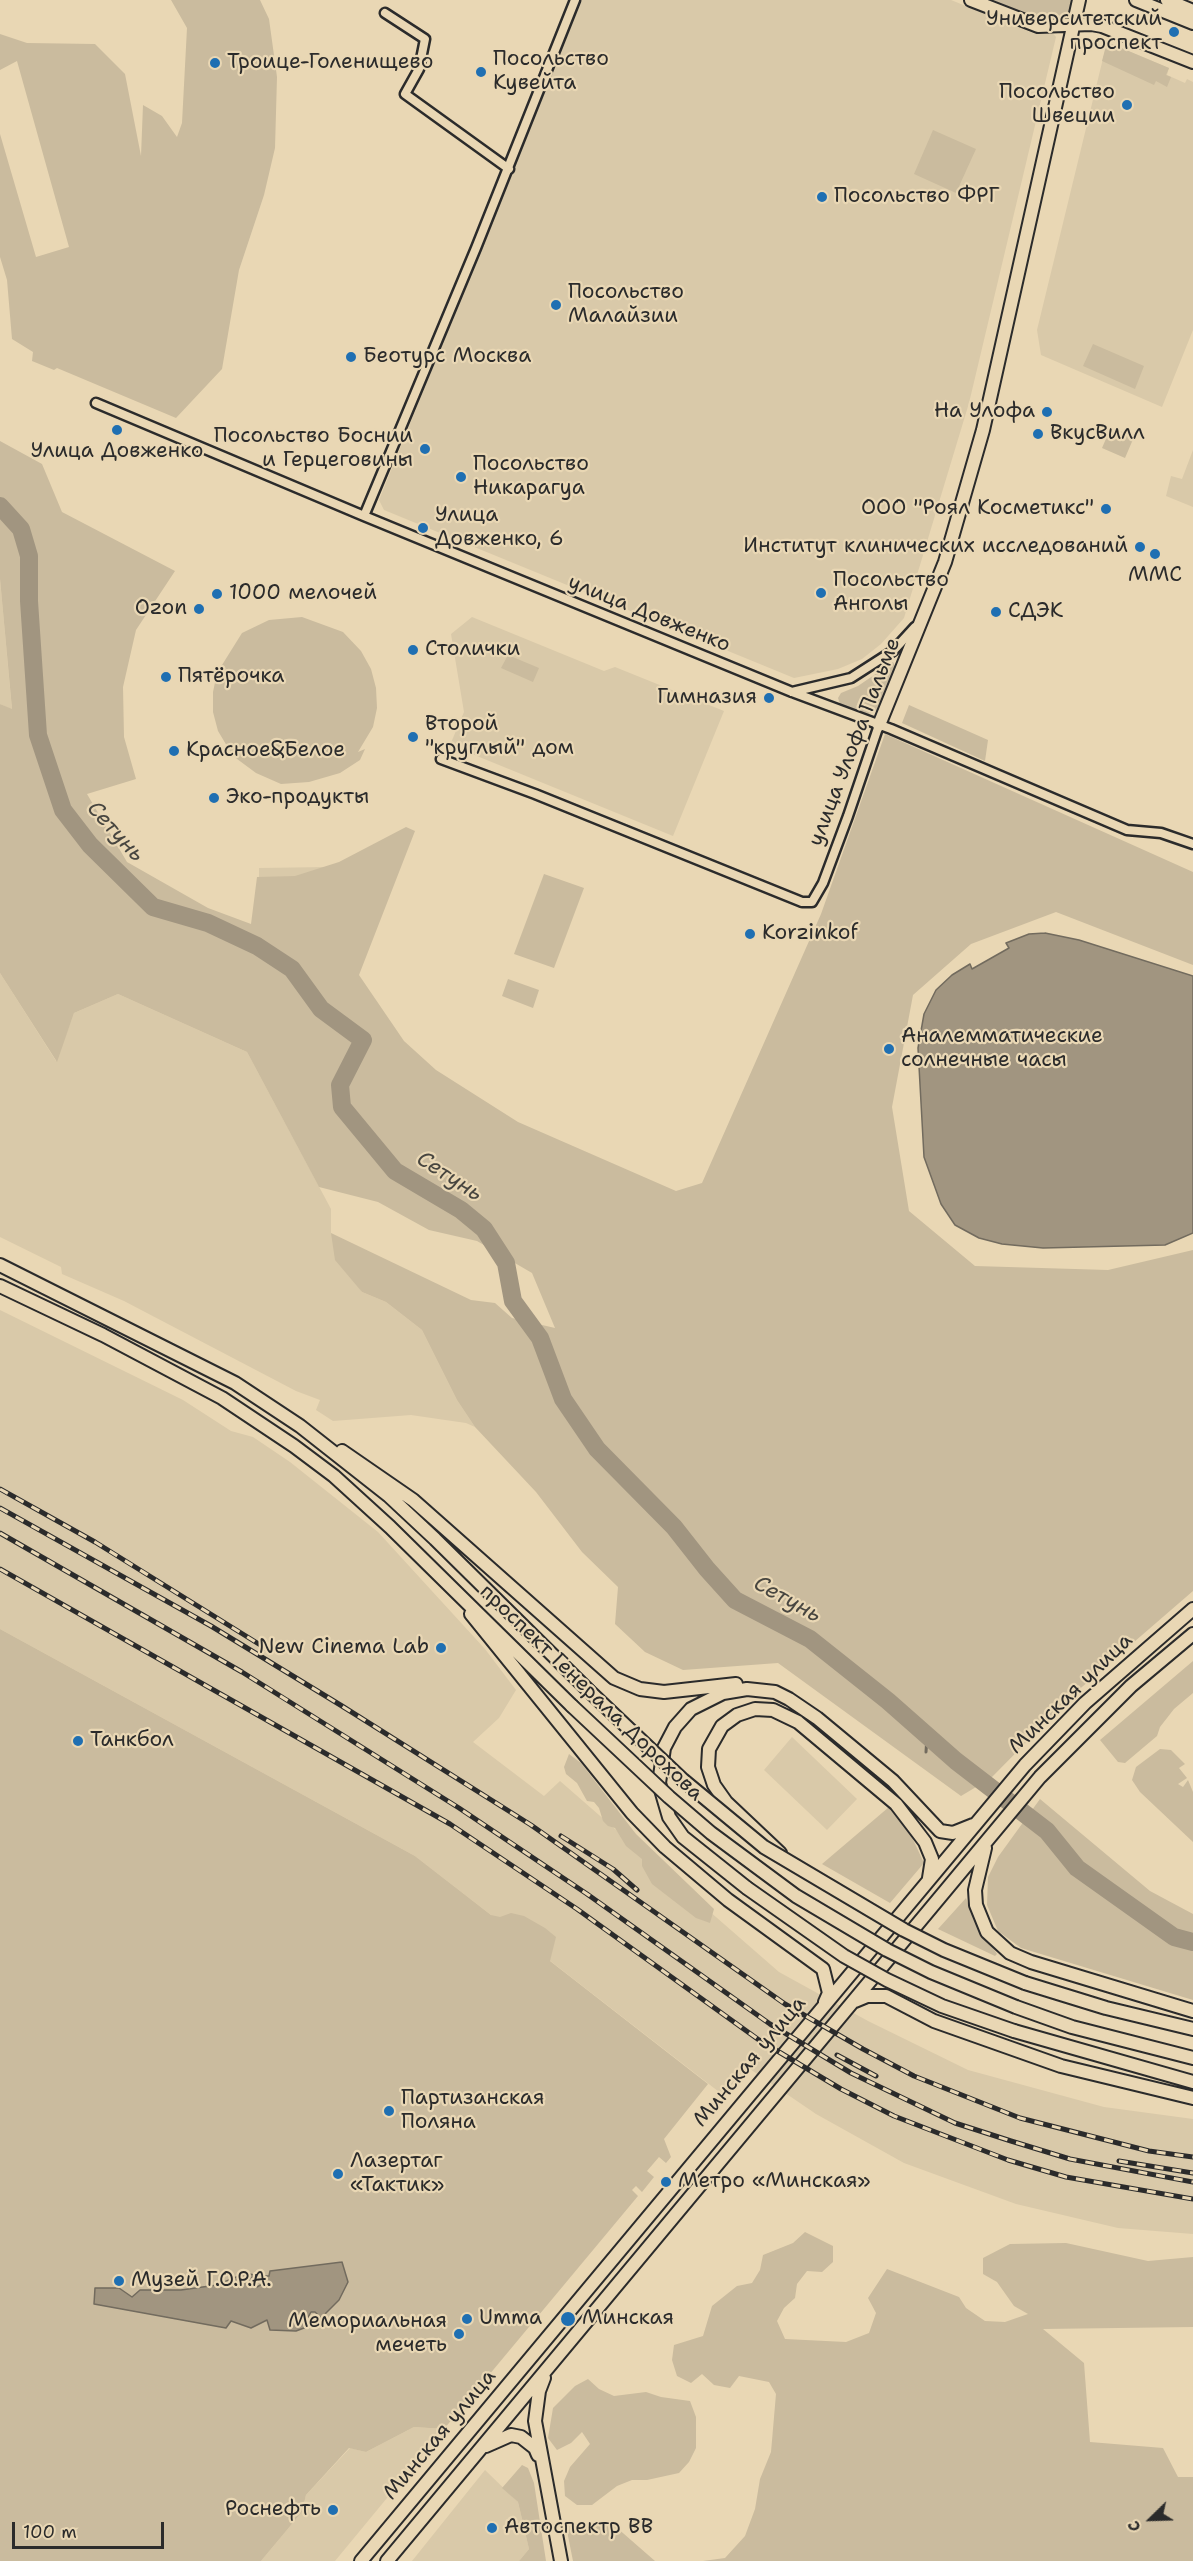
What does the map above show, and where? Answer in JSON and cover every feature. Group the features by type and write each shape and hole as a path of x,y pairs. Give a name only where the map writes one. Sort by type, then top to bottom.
{"main road":[{"path":"971,0 1038,26 1075,24 1102,26 1193,62"},
{"name":"улица Улофа Пальме","path":"879,725 927,612 945,562 983,430 1079,0"},
{"path":"1136,0 1193,23"},
{"path":"1167,0 1193,10"},
{"name":"проспект Генерала Дорохова","path":"0,1265 235,1383 309,1432 389,1496 588,1690 724,1815 798,1869 914,1935 1024,1983 1088,2003 1193,2029"},
{"name":"проспект Генерала Дорохова","path":"0,1286 104,1335 222,1398 334,1476 669,1797 727,1846 796,1896 931,1972 1016,2007 1071,2026 1193,2058"},
{"path":"309,1432 363,1463 413,1500 614,1678 627,1685 651,1691 677,1691 731,1683 753,1685 775,1692 810,1713 892,1781 940,1831 953,1833 976,1823"},
{"path":"434,1570 632,1813 665,1847 728,1900 823,1969 829,1993 824,2004"},
{"name":"Минская улица","path":"361,2561 1024,1764 1085,1702 1193,1610"},
{"name":"Минская улица","path":"387,2561 1040,1777 1131,1686 1193,1634"},
{"path":"775,1692 747,1689 712,1697 683,1717 664,1748 659,1783 669,1817 683,1837 720,1868 808,1932 886,1980 942,2006 1014,2031 1193,2082"},
{"path":"798,1869 726,1802 714,1785 708,1758 712,1741 722,1725 737,1715 755,1709 782,1713 815,1736 909,1818 930,1852 932,1868 928,1882"},
{"path":"991,1836 979,1864 975,1898 981,1921 997,1942 1010,1953 1031,1962 1193,2011"},
{"path":"849,2006 867,1996 882,1995 934,2021 1061,2066 1193,2098"},
{"path":"549,2366 539,2391 535,2421 561,2561"},
{"path":"476,2453 489,2444 511,2435 527,2440 535,2448 542,2462"}],"street":[{"path":"364,516 508,169 575,0"},
{"path":"385,13 425,39 419,69 405,94 508,169"},
{"name":"улица Довженко","path":"96,403 364,516 792,692 879,725 1127,830 1161,833 1193,844"},
{"path":"792,692 831,685 872,666 893,651 927,612"},
{"name":"улица Улофа Пальме","path":"441,759 535,794 799,901 812,902 823,883 879,725"}],"shaded area":[{"path":"171,0 260,0 269,19 277,77 275,148 264,195 239,270 222,369 176,418 57,368 54,370 32,361 33,352 12,339 7,280 0,257 0,134 36,257 69,247 17,61 0,70 0,34 27,43 95,44 125,74 141,156 143,105 162,116 177,137 182,123 187,28"},
{"path":"582,0 951,0 1035,34 1049,29 1056,37 969,403 904,618 881,644 862,659 838,669 794,678 384,510 379,500"},
{"path":"990,0 1073,0 1069,13 1062,19 1046,22"},
{"path":"1107,42 1169,68 1167,75 1185,83 1187,79 1193,82 1193,330 1162,407 1041,355 1037,330"},
{"path":"1107,42 1169,68 1166,75 1171,77 1167,87 1156,81 1154,85 1102,61"},
{"path":"933,130 976,149 956,193 914,174"},
{"path":"1093,344 1144,366 1135,389 1083,366"},
{"path":"1111,427 1134,437 1125,458 1102,448"},
{"path":"0,441 42,464 62,512 175,571 136,630 123,687 124,737 136,779 87,794 127,862 208,908 251,924 257,877 295,876 339,862 406,827 415,831 359,975 404,1041 436,1070 518,1122 676,1191 702,1183 821,914 885,734 1193,872 1193,965 1056,912 971,944 913,995 892,1107 909,1211 975,1266 1108,1270 1193,1250 1193,1591 1075,1693 991,1778 961,1796 778,1663 683,1670 645,1652 615,1624 618,1587 582,1552 536,1492 475,1427 457,1400 422,1330 386,1302 362,1292 335,1260 331,1233 471,1300 495,1303 512,1318 555,1328 532,1273 477,1241 429,1230 378,1202 319,1187 247,1052 118,994 74,1013 57,1062 0,973 0,704 12,709 0,579"},
{"path":"1193,450 1193,507 1166,496 1171,476 1182,479"},
{"path":"0,579 12,710 0,704"},
{"path":"302,617 343,632 361,651 371,669 376,688 377,708 373,727 358,752 365,749 360,760 340,773 309,782 281,784 256,773 233,756 218,731 213,712 213,692 217,673 242,633 269,620"},
{"path":"472,617 604,671 615,667 724,711 673,836 450,745 464,712 451,634"},
{"path":"508,655 539,668 533,682 501,668"},
{"path":"893,662 895,666 878,711 868,714 840,704 838,698 841,693 858,686"},
{"path":"909,705 988,740 985,761 902,723"},
{"path":"329,867 329,884 259,885 259,868"},
{"path":"544,874 584,888 554,968 514,954"},
{"path":"1045,933 1079,940 1193,976 1193,1233 1165,1245 1043,1248 1002,1244 979,1238 955,1225 941,1204 924,1157 918,1048 924,1014 936,990 952,975 970,964 972,969 1009,948 1006,943 1029,934"},
{"path":"0,973 56,1061 74,1013 118,994 247,1052 331,1209 331,1233 362,1292 386,1302 422,1330 457,1400 475,1427 466,1423 411,1415 333,1421 316,1410 320,1400 296,1391 124,1301 62,1274 61,1267 0,1237"},
{"path":"508,979 539,990 533,1008 502,996"},
{"path":"0,1310 183,1400 231,1431 253,1437 290,1462 378,1532 485,1649 516,1690 499,1718 473,1742 544,1796 560,1781 779,1972 868,2021 968,2070 1104,2107 1193,2119 1193,2234 1118,2228 1016,2204 904,2163 816,2114 747,2067 723,2095 415,1856 0,1629"},
{"path":"0,1629 415,1856 491,1915 500,1917 511,1913 524,1916 545,1928 556,1937 550,1961 708,2084 664,2139 671,2157 666,2163 659,2157 647,2171 654,2177 642,2192 636,2186 632,2190 638,2196 444,2429 414,2427 366,2452 349,2448 306,2495 302,2512 261,2561 0,2561"},
{"path":"1193,1661 1193,1693 1174,1709 1160,1727 1157,1736 1125,1763 1118,1762 1100,1740"},
{"path":"792,1737 857,1799 827,1830 764,1770"},
{"path":"1160,1749 1171,1750 1185,1764 1179,1768 1187,1778 1178,1784 1183,1787 1188,1780 1193,1792 1193,1842 1140,1792 1132,1780 1136,1767"},
{"path":"569,1754 581,1763 636,1834 714,1909 710,1923 696,1918 652,1884 642,1866 642,1859 626,1846 615,1828 603,1821 599,1808 594,1802 587,1801 577,1783 566,1774 564,1767"},
{"path":"1040,1799 1150,1891 1193,1914 1193,2000 1021,1948 998,1931 987,1905 988,1877 998,1857"},
{"path":"889,1807 909,1831 924,1863 890,1903 822,1864"},
{"path":"966,1898 974,1921 997,1954 995,1956 938,1929"},
{"path":"805,2232 833,2246 833,2262 822,2272 807,2271 797,2284 795,2298 784,2308 777,2321 785,2339 846,2342 869,2333 876,2313 868,2298 887,2269 959,2297 966,2308 985,2321 1005,2322 1028,2314 1014,2306 997,2282 983,2274 983,2258 1010,2244 1066,2243 1148,2261 1193,2257 1193,2327 1043,2329 1084,2363 1090,2442 1163,2448 1178,2477 1193,2477 1193,2561 703,2561 725,2558 745,2536 755,2509 760,2479 771,2452 776,2394 769,2382 739,2376 730,2388 714,2385 702,2374 691,2383 677,2376 672,2360 674,2345 703,2336 712,2306 737,2286 752,2283 760,2270 763,2255 793,2243"},
{"path":"342,2262 348,2282 339,2300 321,2318 315,2312 311,2312 307,2319 312,2325 296,2331 270,2330 267,2320 251,2328 231,2321 226,2328 94,2304 95,2288 119,2288 132,2297 140,2290 181,2290 217,2285 246,2273 254,2275 250,2281 257,2287 262,2284 261,2276 269,2276 270,2271"},
{"path":"588,2379 599,2389 614,2396 646,2392 661,2397 690,2401 696,2417 696,2448 689,2462 679,2473 647,2480 632,2480 617,2486 592,2505 577,2505 565,2496 564,2481 570,2467 590,2444 582,2432 571,2443 557,2450 548,2438 553,2408 575,2386"},
{"path":"414,2427 444,2429 335,2561 261,2561 302,2512 306,2495 350,2448 366,2452"},
{"path":"522,2465 528,2468 534,2483 546,2561 519,2561 529,2549 518,2502 502,2488"},
{"path":"485,2470 518,2502 529,2549 519,2561 412,2561"},
{"path":"608,2520 655,2561 573,2561 566,2526"}],"waterway":[{"name":"Сетунь","path":"0,506 21,529 29,556 29,601 38,735 63,810 90,845 153,907 208,923 257,946 292,969 321,1009 363,1040 340,1085 342,1107 395,1171 461,1210 484,1229 506,1263 513,1301 540,1338 563,1399 597,1449 674,1527 735,1600 810,1639 888,1701 956,1761 1047,1831 1077,1868 1174,1937 1193,1942"},
{"path":"926,1752 927,1736"}],"railway":[{"path":"0,1489 95,1542 270,1651"},
{"path":"0,1508 211,1626 342,1706 531,1825 785,2004 863,2049 914,2076 1020,2118 1149,2151 1193,2157"},
{"path":"0,1533 242,1672 459,1808 587,1894 770,2024 851,2073 955,2123 1011,2141 1070,2159 1193,2182"},
{"path":"0,1569 450,1824 577,1909 759,2040 841,2089 894,2116 1008,2160 1066,2177 1193,2199"},
{"path":"561,1836 613,1869 637,1890"},
{"path":"837,2055 876,2076"},
{"path":"1119,2161 1193,2173"}],"place":[{"name":"Университетский проспект","path":"1174,32"},
{"name":"Троице-Голенищево","path":"215,63"},
{"name":"Посольство Кувейта","path":"481,72"},
{"name":"Посольство Швеции","path":"1127,105"},
{"name":"Посольство ФРГ","path":"822,197"},
{"name":"Посольство Малайзии","path":"556,305"},
{"name":"Беотурс Москва","path":"351,357"},
{"name":"На Улофа","path":"1047,412"},
{"name":"Улица Довженко","path":"117,430"},
{"name":"ВкусВилл","path":"1038,434"},
{"name":"Посольство Боснии и Герцеговины","path":"425,449"},
{"name":"Посольство Никарагуа","path":"461,477"},
{"name":"ООО \"Роял Косметикс\"","path":"1106,509"},
{"name":"Улица Довженко, 6","path":"423,528"},
{"name":"Институт клинических исследований","path":"1140,547"},
{"name":"ММС","path":"1155,554"},
{"name":"Посольство Анголы","path":"821,593"},
{"name":"1000 мелочей","path":"217,594"},
{"name":"Ozon","path":"199,609"},
{"name":"СДЭК","path":"996,612"},
{"name":"Столички","path":"413,650"},
{"name":"Пятёрочка","path":"166,677"},
{"name":"Гимназия","path":"769,698"},
{"name":"Второй \"круглый\" дом","path":"413,737"},
{"name":"Красное&Белое","path":"174,751"},
{"name":"Эко-продукты","path":"214,798"},
{"name":"Korzinkof","path":"750,934"},
{"name":"Аналемматические солнечные часы","path":"889,1049"},
{"name":"New Cinema Lab","path":"441,1648"},
{"name":"Танкбол","path":"78,1741"},
{"name":"Партизанская Поляна","path":"389,2111"},
{"name":"Лазертаг «Тактик»","path":"338,2174"},
{"name":"Метро «Минская»","path":"666,2182"},
{"name":"Музей Г.О.Р.А.","path":"119,2281"},
{"name":"Umma","path":"467,2319"},
{"name":"Минская","path":"568,2319"},
{"name":"Мемориальная мечеть","path":"459,2334"},
{"name":"Роснефть","path":"333,2510"},
{"name":"Автоспектр ВВ","path":"492,2528"}]}
